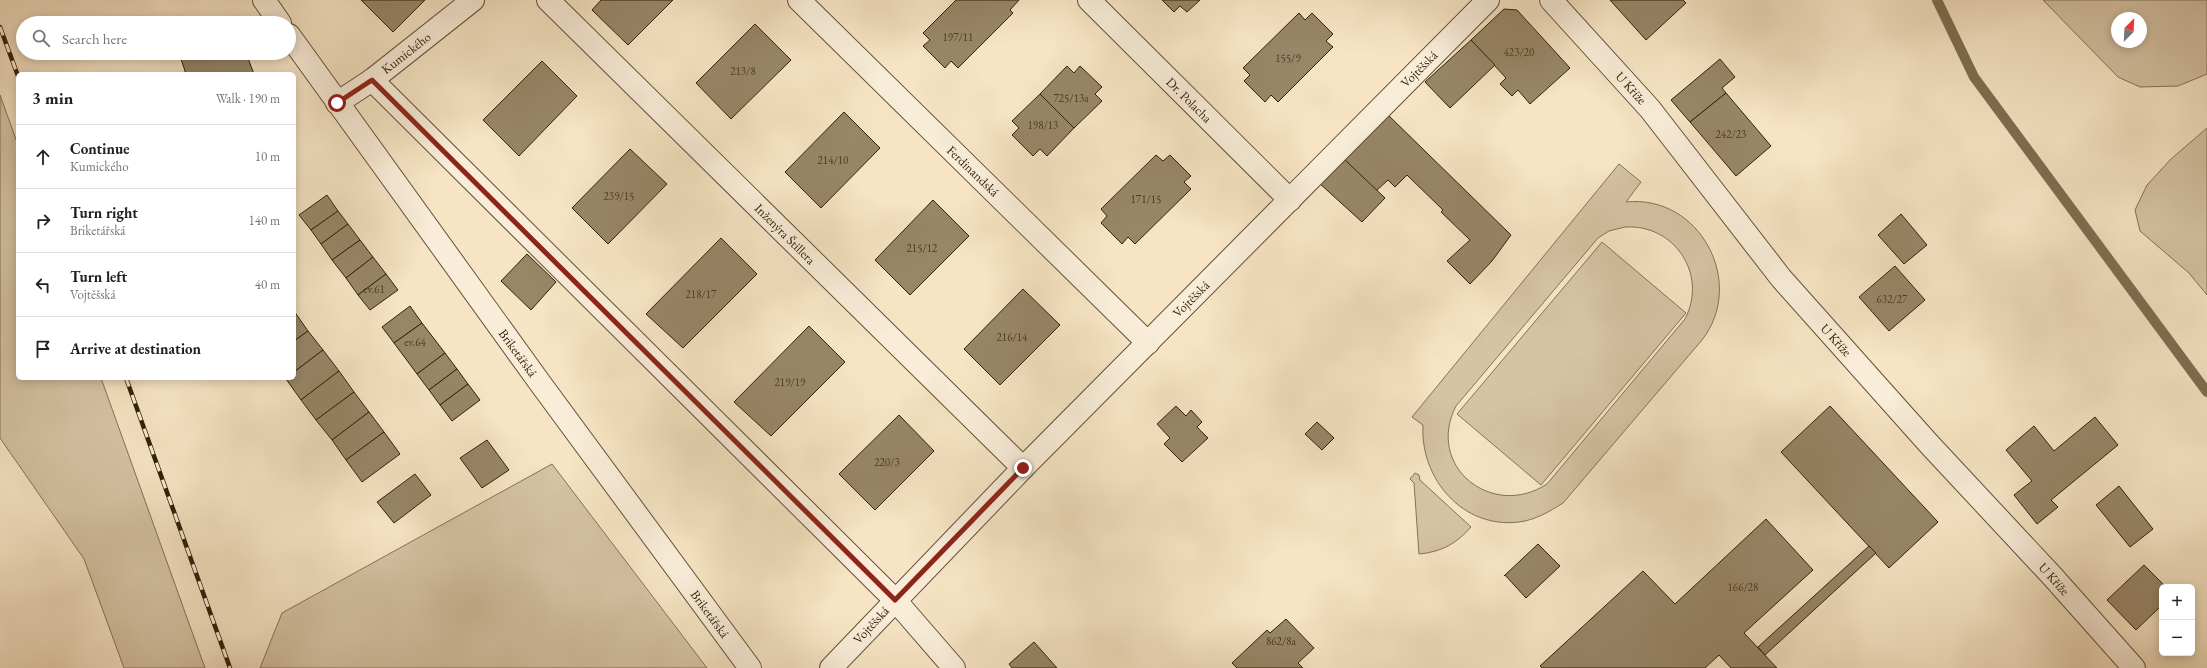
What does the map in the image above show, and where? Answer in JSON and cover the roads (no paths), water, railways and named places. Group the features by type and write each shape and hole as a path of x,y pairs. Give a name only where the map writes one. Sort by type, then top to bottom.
{"street":[{"path":"264,0 275,16"},
{"name":"Kumického","path":"337,103 372,80 473,0"},
{"name":"Inženýra Štillera","path":"548,0 1023,468"},
{"name":"Ferdinandská","path":"799,0 1148,342"},
{"name":"Dr. Polacha","path":"1089,0 1290,200"},
{"name":"Vojtěšská","path":"831,668 1023,468 1488,0"},
{"name":"U Kříže","path":"1551,0 1650,109 1782,278 1929,444 2053,577 2134,668"},
{"name":"Briketářská","path":"296,46 750,668"},
{"path":"372,80 895,600"},
{"name":"Vojtěšská","path":"895,600 954,668"}],"waterway":[{"path":"1937,0 1974,77 2207,392"}],"railway":[{"path":"0,27 17,72"},
{"path":"127,380 230,668"}]}
